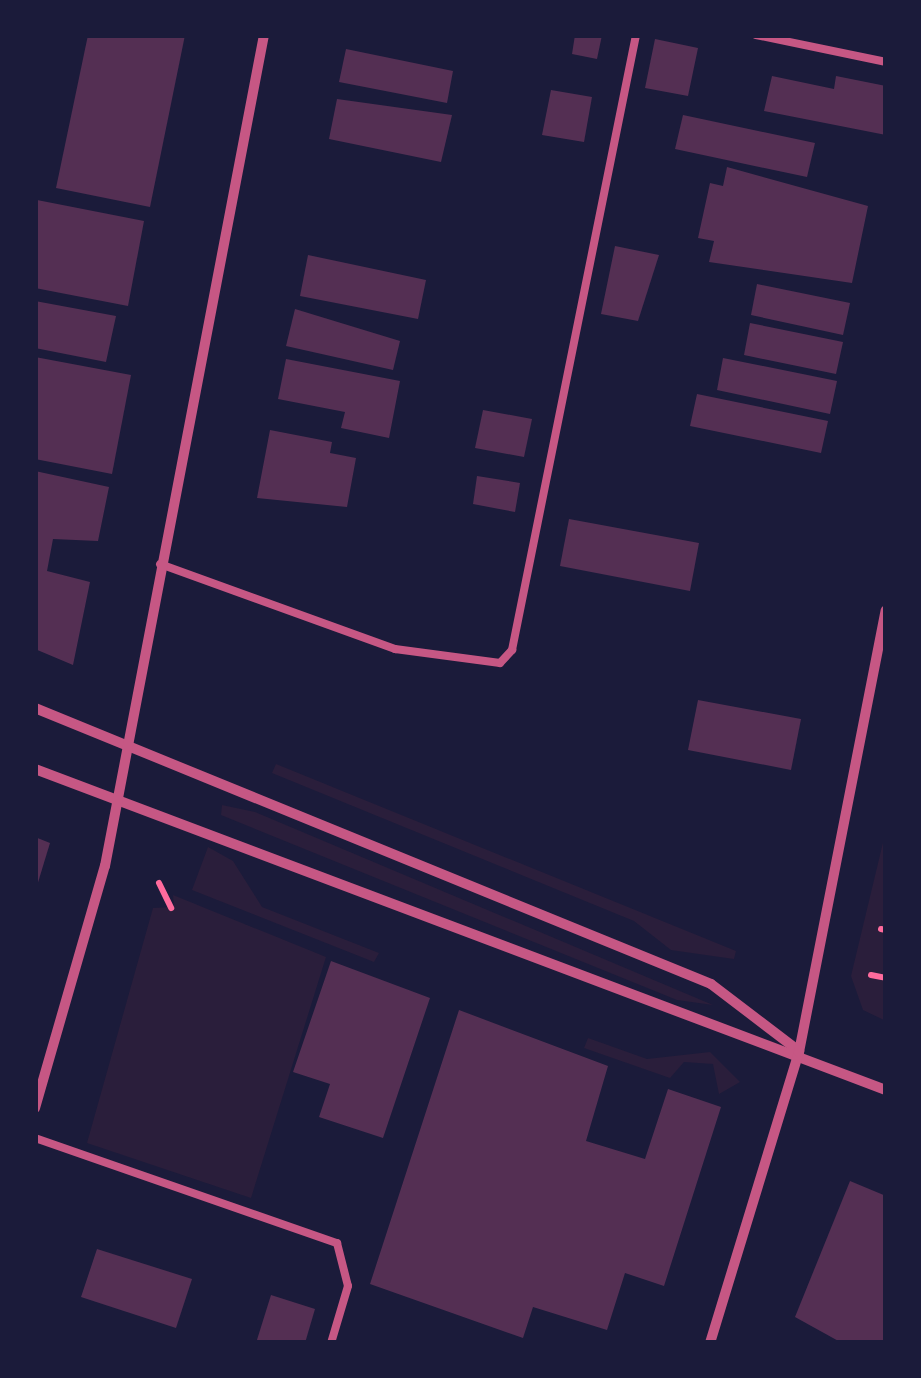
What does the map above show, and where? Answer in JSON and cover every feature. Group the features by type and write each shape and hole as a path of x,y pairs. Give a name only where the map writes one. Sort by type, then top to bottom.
{"street":[{"path":"35,1108 118,796 264,35"},
{"path":"710,1343 799,1052 886,610"},
{"path":"35,708 712,984 799,1052"},
{"path":"35,770 118,796 685,1022 799,1052 886,1090"}],"lane":[{"path":"160,564 395,649 478,666 512,650 636,35"},
{"path":"756,35 886,62"},
{"path":"35,1138 336,1243 348,1286 332,1343"}],"path":[{"path":"159,883 171,908"},
{"path":"872,975 886,978"}],"shaded area":[{"path":"276,764 736,951 734,959 671,950 634,921 272,773"},
{"path":"222,805 255,812 713,1005 677,1000 221,815"},
{"path":"886,830 886,1021 863,1010 851,976"},
{"path":"208,847 233,861 262,907 379,953 374,962 192,890"},
{"path":"173,895 326,957 251,1198 87,1143 153,908 174,907"},
{"path":"588,1038 647,1059 710,1052 740,1082 719,1094 713,1064 684,1062 670,1078 584,1048"}],"building":[{"path":"88,35 185,35 150,207 56,188"},
{"path":"575,35 602,35 597,59 572,54"},
{"path":"655,39 698,48 688,96 645,88"},
{"path":"346,49 453,71 447,103 339,82"},
{"path":"772,76 834,89 836,76 886,86 886,135 764,111"},
{"path":"551,90 592,97 584,142 542,135"},
{"path":"337,99 452,115 441,162 329,139"},
{"path":"683,115 815,143 807,177 675,149"},
{"path":"727,167 868,206 852,283 709,262 714,241 698,238 710,183 723,186"},
{"path":"37,200 144,221 128,306 35,288"},
{"path":"615,246 659,255 638,321 601,314"},
{"path":"308,255 426,280 418,319 300,296"},
{"path":"757,284 850,303 843,335 751,315"},
{"path":"35,301 116,316 106,362 35,348"},
{"path":"295,309 400,341 393,370 286,346"},
{"path":"750,323 843,342 836,374 744,355"},
{"path":"35,357 131,375 112,474 35,459"},
{"path":"723,358 837,381 830,414 717,390"},
{"path":"286,359 400,381 389,438 341,428 345,412 278,399"},
{"path":"697,394 828,421 821,453 690,426"},
{"path":"483,410 532,419 524,457 475,448"},
{"path":"270,430 332,442 330,453 356,458 347,507 257,498"},
{"path":"35,471 109,487 98,541 53,539 47,571 90,582 73,665 35,649"},
{"path":"477,476 520,483 515,512 473,504"},
{"path":"569,519 699,543 690,591 560,566"},
{"path":"698,700 801,719 791,770 688,750"},
{"path":"35,837 50,843 36,889 35,889"},
{"path":"331,961 430,998 383,1138 319,1117 330,1084 293,1072"},
{"path":"459,1010 608,1066 586,1141 645,1159 668,1089 721,1107 664,1286 625,1273 607,1330 533,1307 523,1338 370,1284"},
{"path":"850,1181 886,1196 886,1343 842,1343 795,1317"},
{"path":"97,1249 192,1279 176,1328 81,1297"},
{"path":"271,1295 315,1309 305,1343 256,1343"}]}
